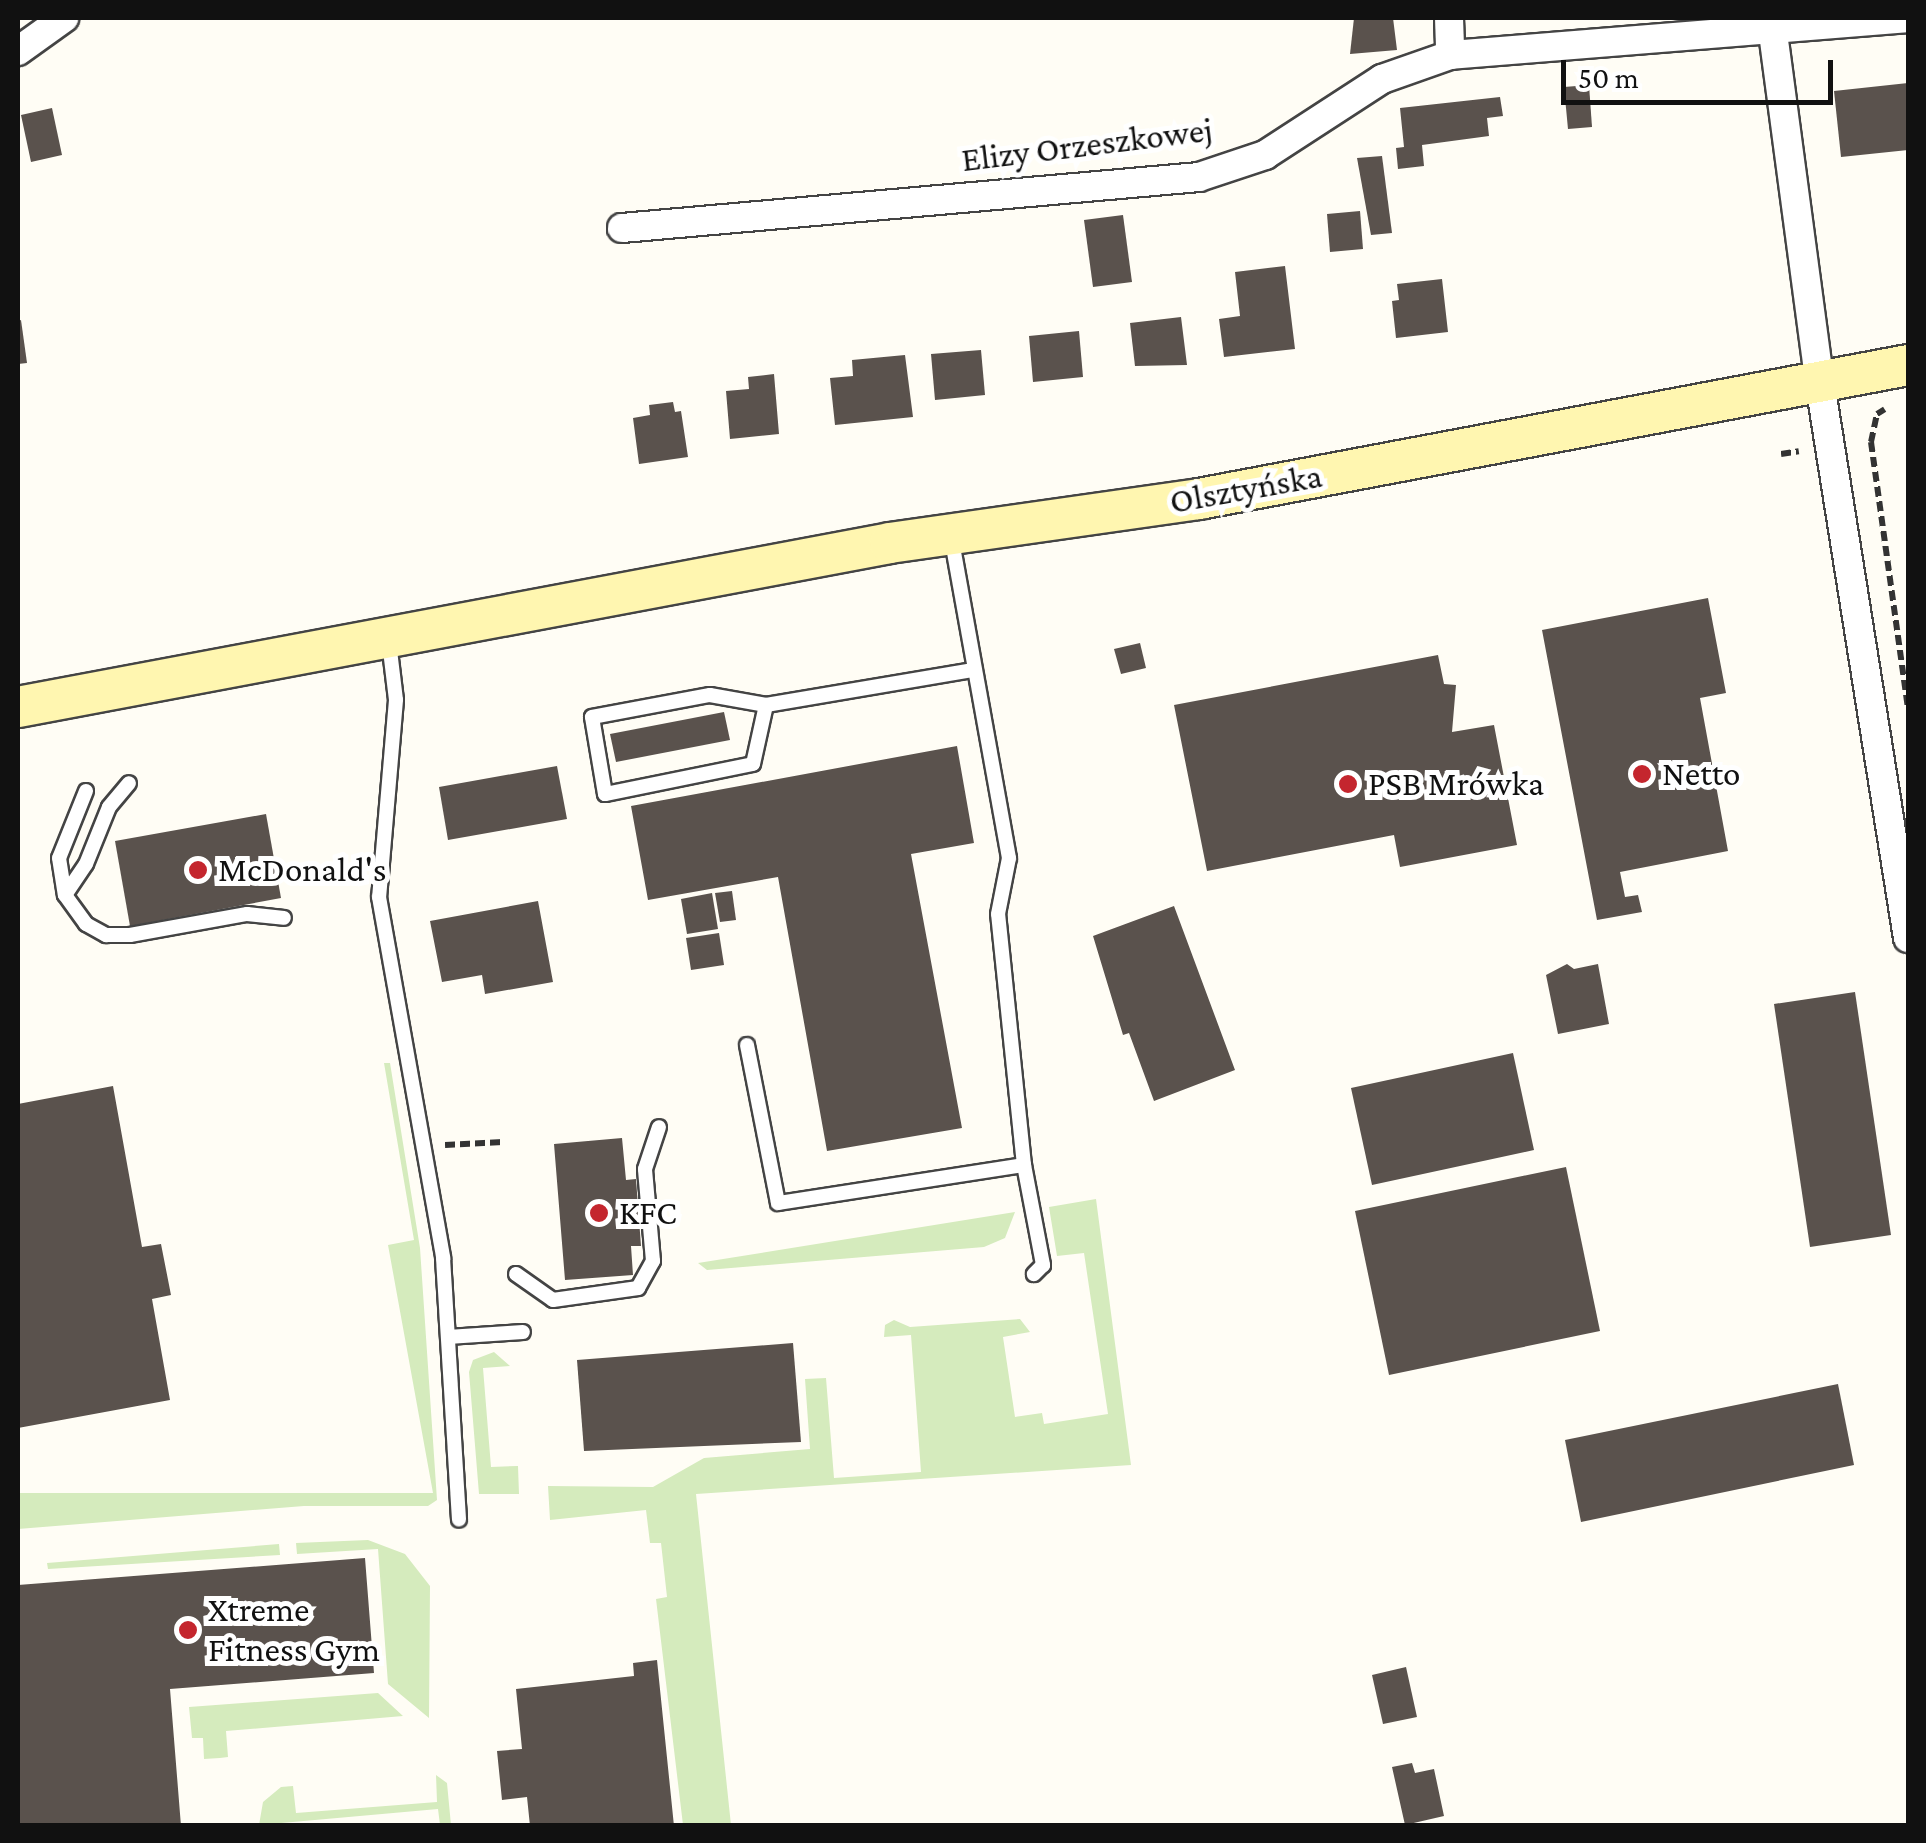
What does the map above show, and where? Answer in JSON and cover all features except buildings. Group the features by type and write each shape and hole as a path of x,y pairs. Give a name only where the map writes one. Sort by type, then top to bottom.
{"street":[{"path":"18,51 64,18"},
{"path":"1449,18 1450,55"},
{"name":"Elizy Orzeszkowej","path":"622,228 1199,177 1265,155 1382,79 1450,55 1771,25 1908,18"},
{"path":"1771,25 1820,384 1908,938"},
{"name":"Olsztyńska","path":"18,707 951,535 1199,498 1908,365"}],"lane":[{"path":"951,535 972,670 1009,858 998,914 1024,1165 1043,1267 1034,1274"},
{"path":"388,636 396,700 380,897 443,1258 459,1520"},
{"path":"766,705 753,764 605,794 592,718 710,695 766,705 972,670"},
{"path":"65,895 86,864 108,807 129,783"},
{"path":"86,792 59,858 65,895 86,924 106,936 247,914 284,918"},
{"path":"747,1045 778,1203 1024,1165"},
{"path":"516,1274 552,1300 638,1288 653,1260 645,1170 659,1126"},
{"path":"448,1337 523,1332"}],"path":[{"path":"1871,442 1908,709"},
{"path":"424,1146 504,1142"}],"green space":[{"path":"384,1063 390,1063 420,1248 437,1500 428,1506 304,1506 18,1529 18,1493 433,1493 388,1245 414,1240"},
{"path":"1096,1199 1131,1465 696,1494 731,1825 683,1825 656,1599 667,1597 661,1543 650,1543 646,1510 550,1520 548,1486 653,1487 704,1458 810,1449 805,1379 826,1378 834,1478 921,1472 911,1335 884,1337 885,1325 894,1320 910,1327 1020,1319 1030,1332 1003,1337 1015,1417 1042,1413 1044,1424 1108,1414 1084,1253 1057,1256 1049,1207"},
{"path":"1015,1212 1005,1238 984,1247 707,1270 698,1263"},
{"path":"494,1352 510,1366 483,1368 491,1467 518,1466 519,1494 479,1494 469,1372 473,1360"},
{"path":"368,1540 405,1554 430,1586 429,1718 388,1684 378,1549 297,1554 296,1543"},
{"path":"279,1544 280,1555 48,1569 47,1563"},
{"path":"378,1693 403,1716 226,1731 228,1757 220,1758 204,1759 203,1738 192,1738 189,1707"},
{"path":"436,1775 447,1783 451,1825 440,1825 438,1809 259,1825 263,1802 281,1787 293,1786 296,1813 437,1802"}],"place":[{"name":"Netto","path":"1642,774"},
{"name":"PSB Mrówka","path":"1348,784"},
{"name":"McDonald's","path":"198,870"},
{"name":"KFC","path":"599,1213"},
{"name":"Xtreme Fitness Gym","path":"188,1630"}]}
